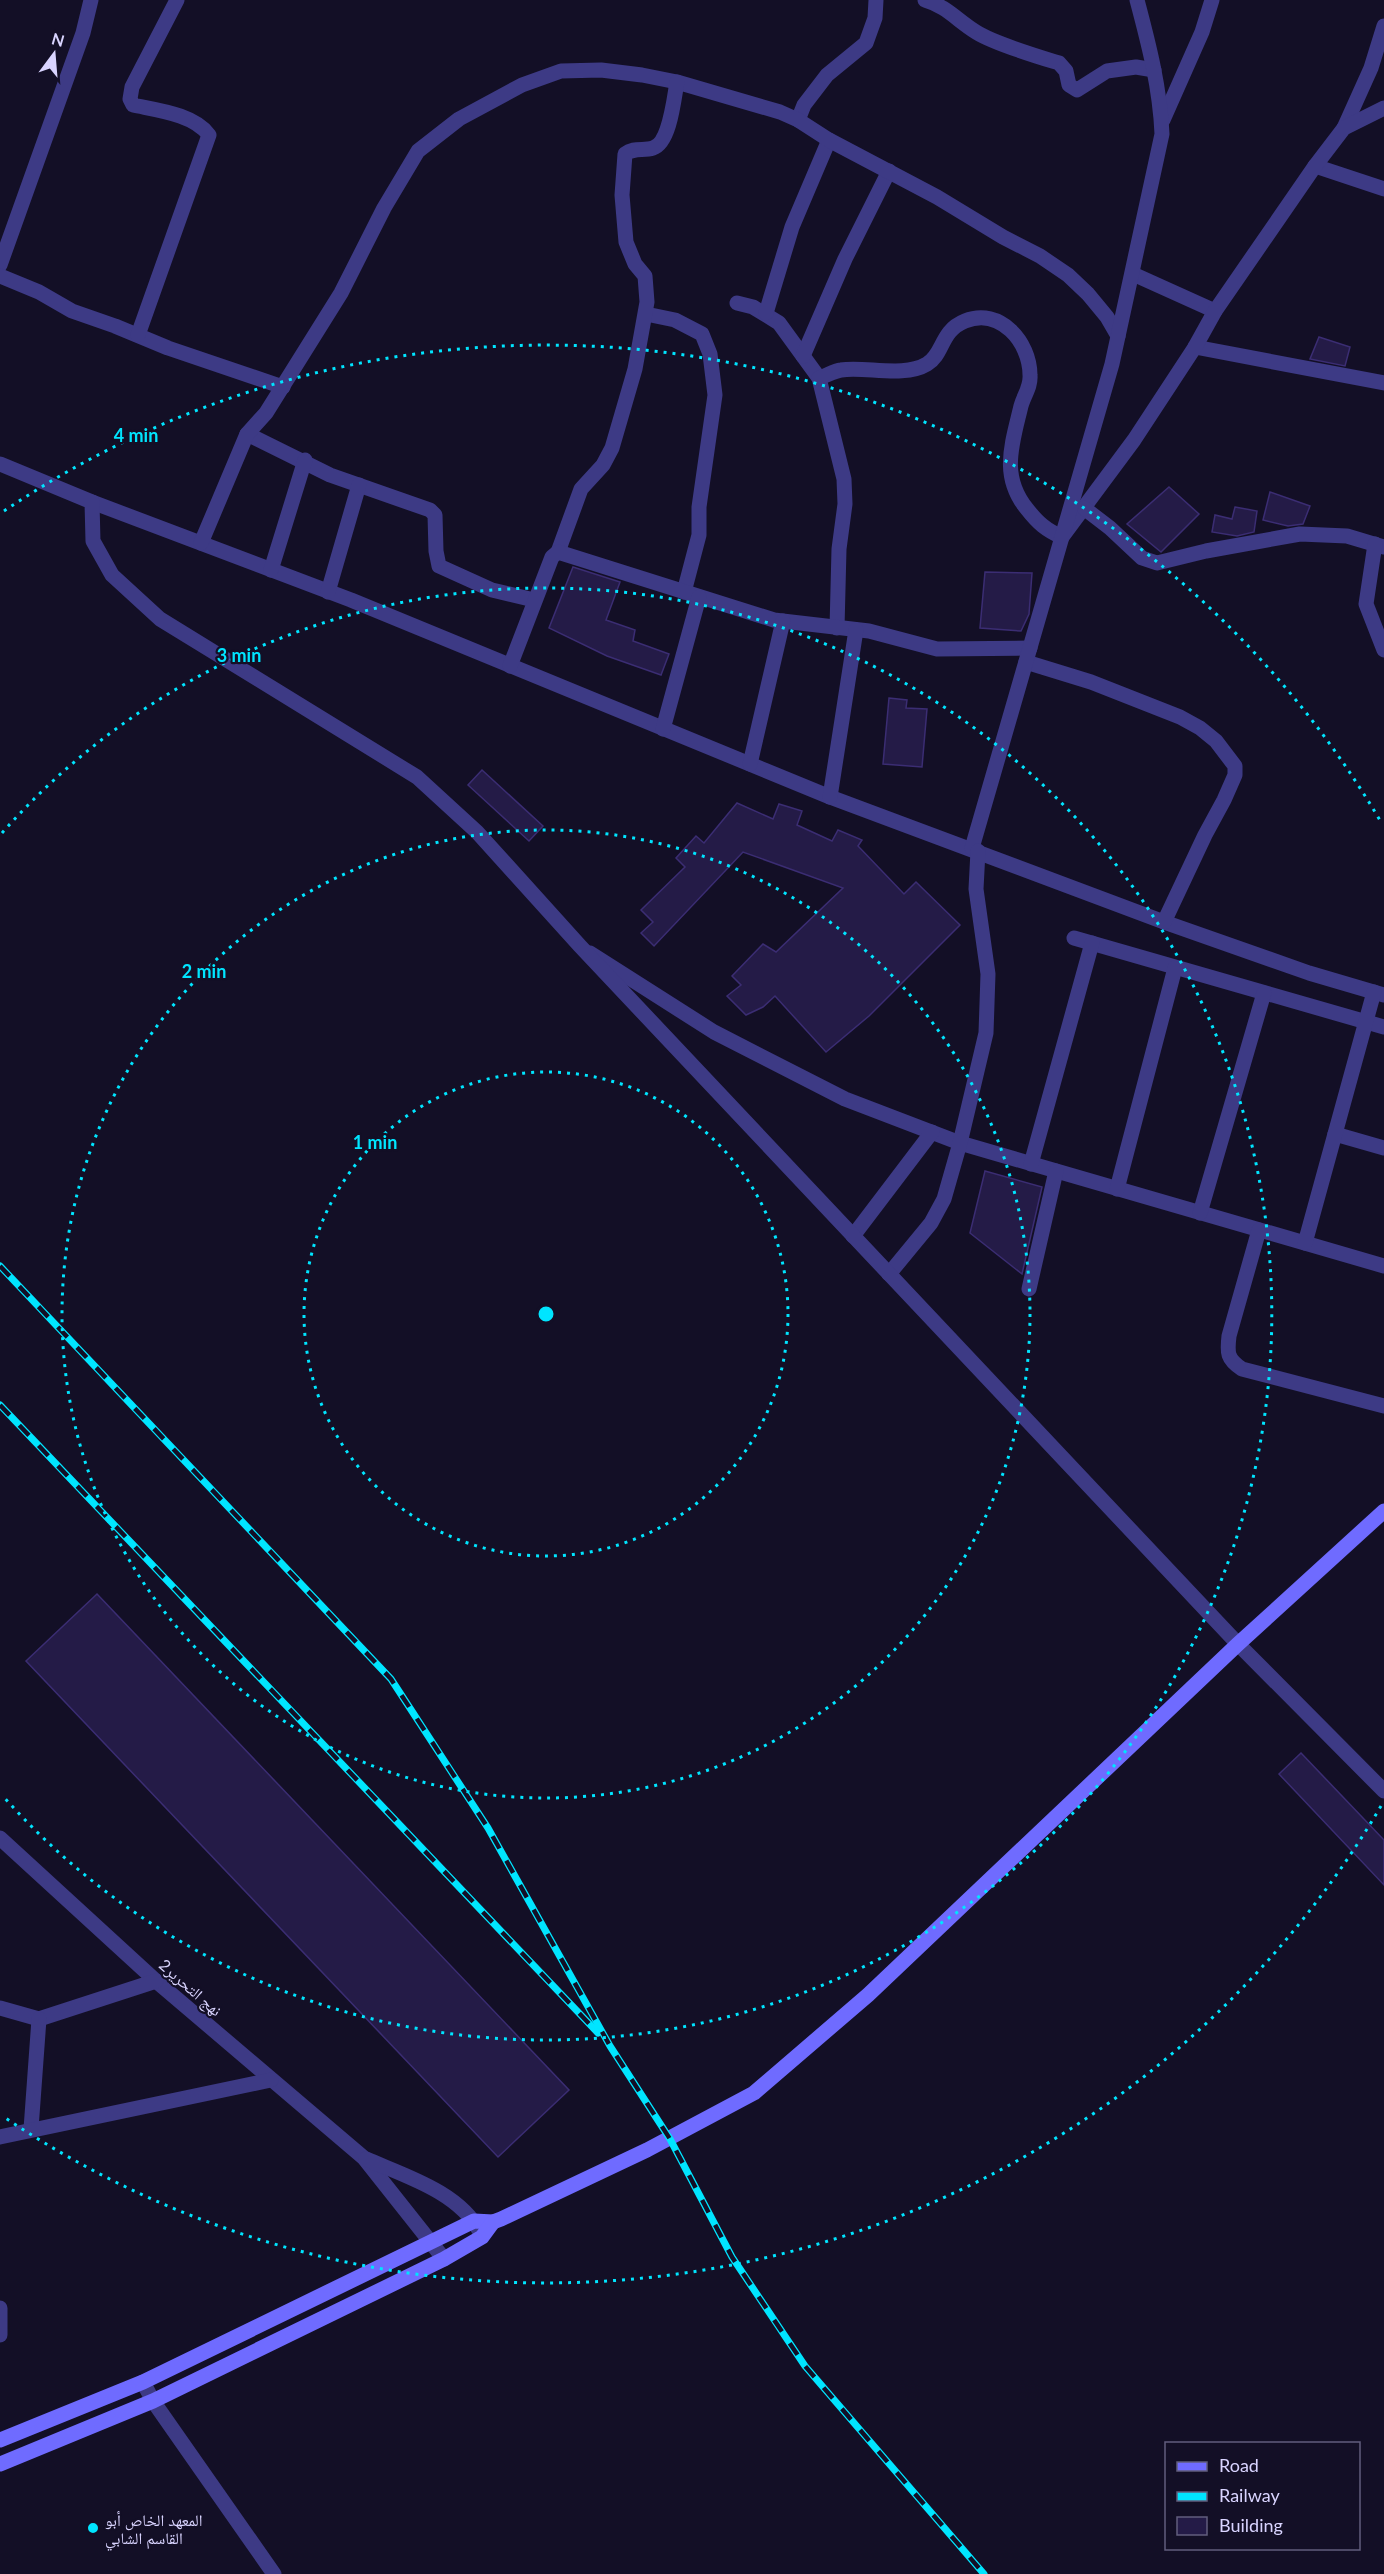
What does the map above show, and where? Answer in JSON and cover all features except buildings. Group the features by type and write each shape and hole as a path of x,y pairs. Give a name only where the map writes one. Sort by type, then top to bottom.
{"main road":[{"path":"0,2440 143,2382 293,2308 432,2244 474,2221 497,2220 647,2150 754,2092 823,2035 1238,1644 1384,1511"},
{"path":"0,2464 153,2401 444,2259 482,2237 497,2220"},
{"path":"293,2308 303,2326"}],"street":[{"path":"0,265 83,33 91,0"},
{"path":"138,335 209,135 204,128 194,122 133,105 130,99 132,87 177,0"},
{"path":"798,120 804,105 827,75 866,43 875,18 876,0"},
{"path":"889,1274 931,1223 944,1199 960,1143 986,1033 988,1006 988,974 976,890 975,850 1118,336 1162,135 1154,70 1137,0"},
{"path":"1161,122 1202,32 1212,0"},
{"path":"931,1 976,33 1059,63 1066,71 1069,85 1077,90 1107,71 1136,67 1154,70"},
{"path":"1062,537 1134,440 1195,347 1215,311 1315,166 1344,128 1371,68 1384,26"},
{"path":"201,543 247,434 266,414 341,293 384,208 418,151 459,119 522,85 561,71 601,70 677,82 780,112 798,120 1040,256 1068,275 1088,294 1107,317 1118,336"},
{"path":"510,666 552,557 558,552 580,489 603,465 612,448 635,369 648,302 645,276 635,264 626,242 622,167 625,154 632,149 650,149 662,142 670,120 677,82"},
{"path":"1344,128 1384,108"},
{"path":"766,313 792,227 830,140"},
{"path":"1315,166 1384,189"},
{"path":"803,356 845,259 889,171"},
{"path":"1133,274 1215,311"},
{"path":"0,276 39,292 72,311 168,348 283,387"},
{"path":"736,303 766,313 779,323 819,378 844,479 845,504 839,549 837,628"},
{"path":"646,314 675,320 702,334 710,354 715,395 700,496 699,535 684,592"},
{"path":"819,378 841,370 888,371 927,364 936,355 947,332 966,320 990,317 1009,327 1022,344 1030,375 1015,432 1010,479 1017,498 1037,523 1062,537"},
{"path":"1195,347 1384,383"},
{"path":"247,434 305,460 323,472 430,510 435,515 436,551 439,566 492,590 534,600"},
{"path":"271,570 305,460"},
{"path":"0,464 92,502 328,591 830,797 1164,922 1309,973 1379,993 1365,1022 1305,1243"},
{"path":"328,591 359,486"},
{"path":"92,502 93,542 112,575 160,619 417,777 477,832 580,946 1238,1644 1384,1791"},
{"path":"1084,508 1110,528 1142,558 1157,563 1206,551 1300,534 1347,536 1379,546 1366,604 1384,650"},
{"path":"558,552 783,621 870,631 937,649 1028,655 1180,717 1200,728 1216,741 1235,766 1235,775 1164,922"},
{"path":"663,729 699,597"},
{"path":"750,764 783,621"},
{"path":"830,797 856,630"},
{"path":"1074,938 1384,1028"},
{"path":"1031,1164 1092,943"},
{"path":"580,946 714,1032 845,1099 960,1143 1384,1266"},
{"path":"1117,1189 1176,968"},
{"path":"1200,1213 1264,993"},
{"path":"853,1236 932,1132"},
{"path":"1335,1134 1384,1148"},
{"path":"1029,1289 1056,1171"},
{"path":"1259,1230 1229,1336 1227,1354 1232,1362 1242,1369 1384,1406"},
{"name":"نهج التحرير2","path":"0,1838 156,1981 364,2158 444,2259"},
{"path":"0,2008 39,2019 156,1981"},
{"path":"31,2129 39,2019"},
{"path":"0,2137 271,2080"},
{"name":"نهج التحرير2","path":"364,2158 436,2189 474,2221 482,2237"},
{"path":"0,2308 0,2335"},
{"path":"143,2382 153,2401 274,2574"}],"railway":[{"path":"0,1266 391,1679 488,1828 610,2046 670,2139 732,2257 805,2366 984,2574"},
{"path":"0,1405 598,2033"}],"place":[{"name":"المعهد الخاص أبو القاسم الشابي","path":"93,2528"}]}
